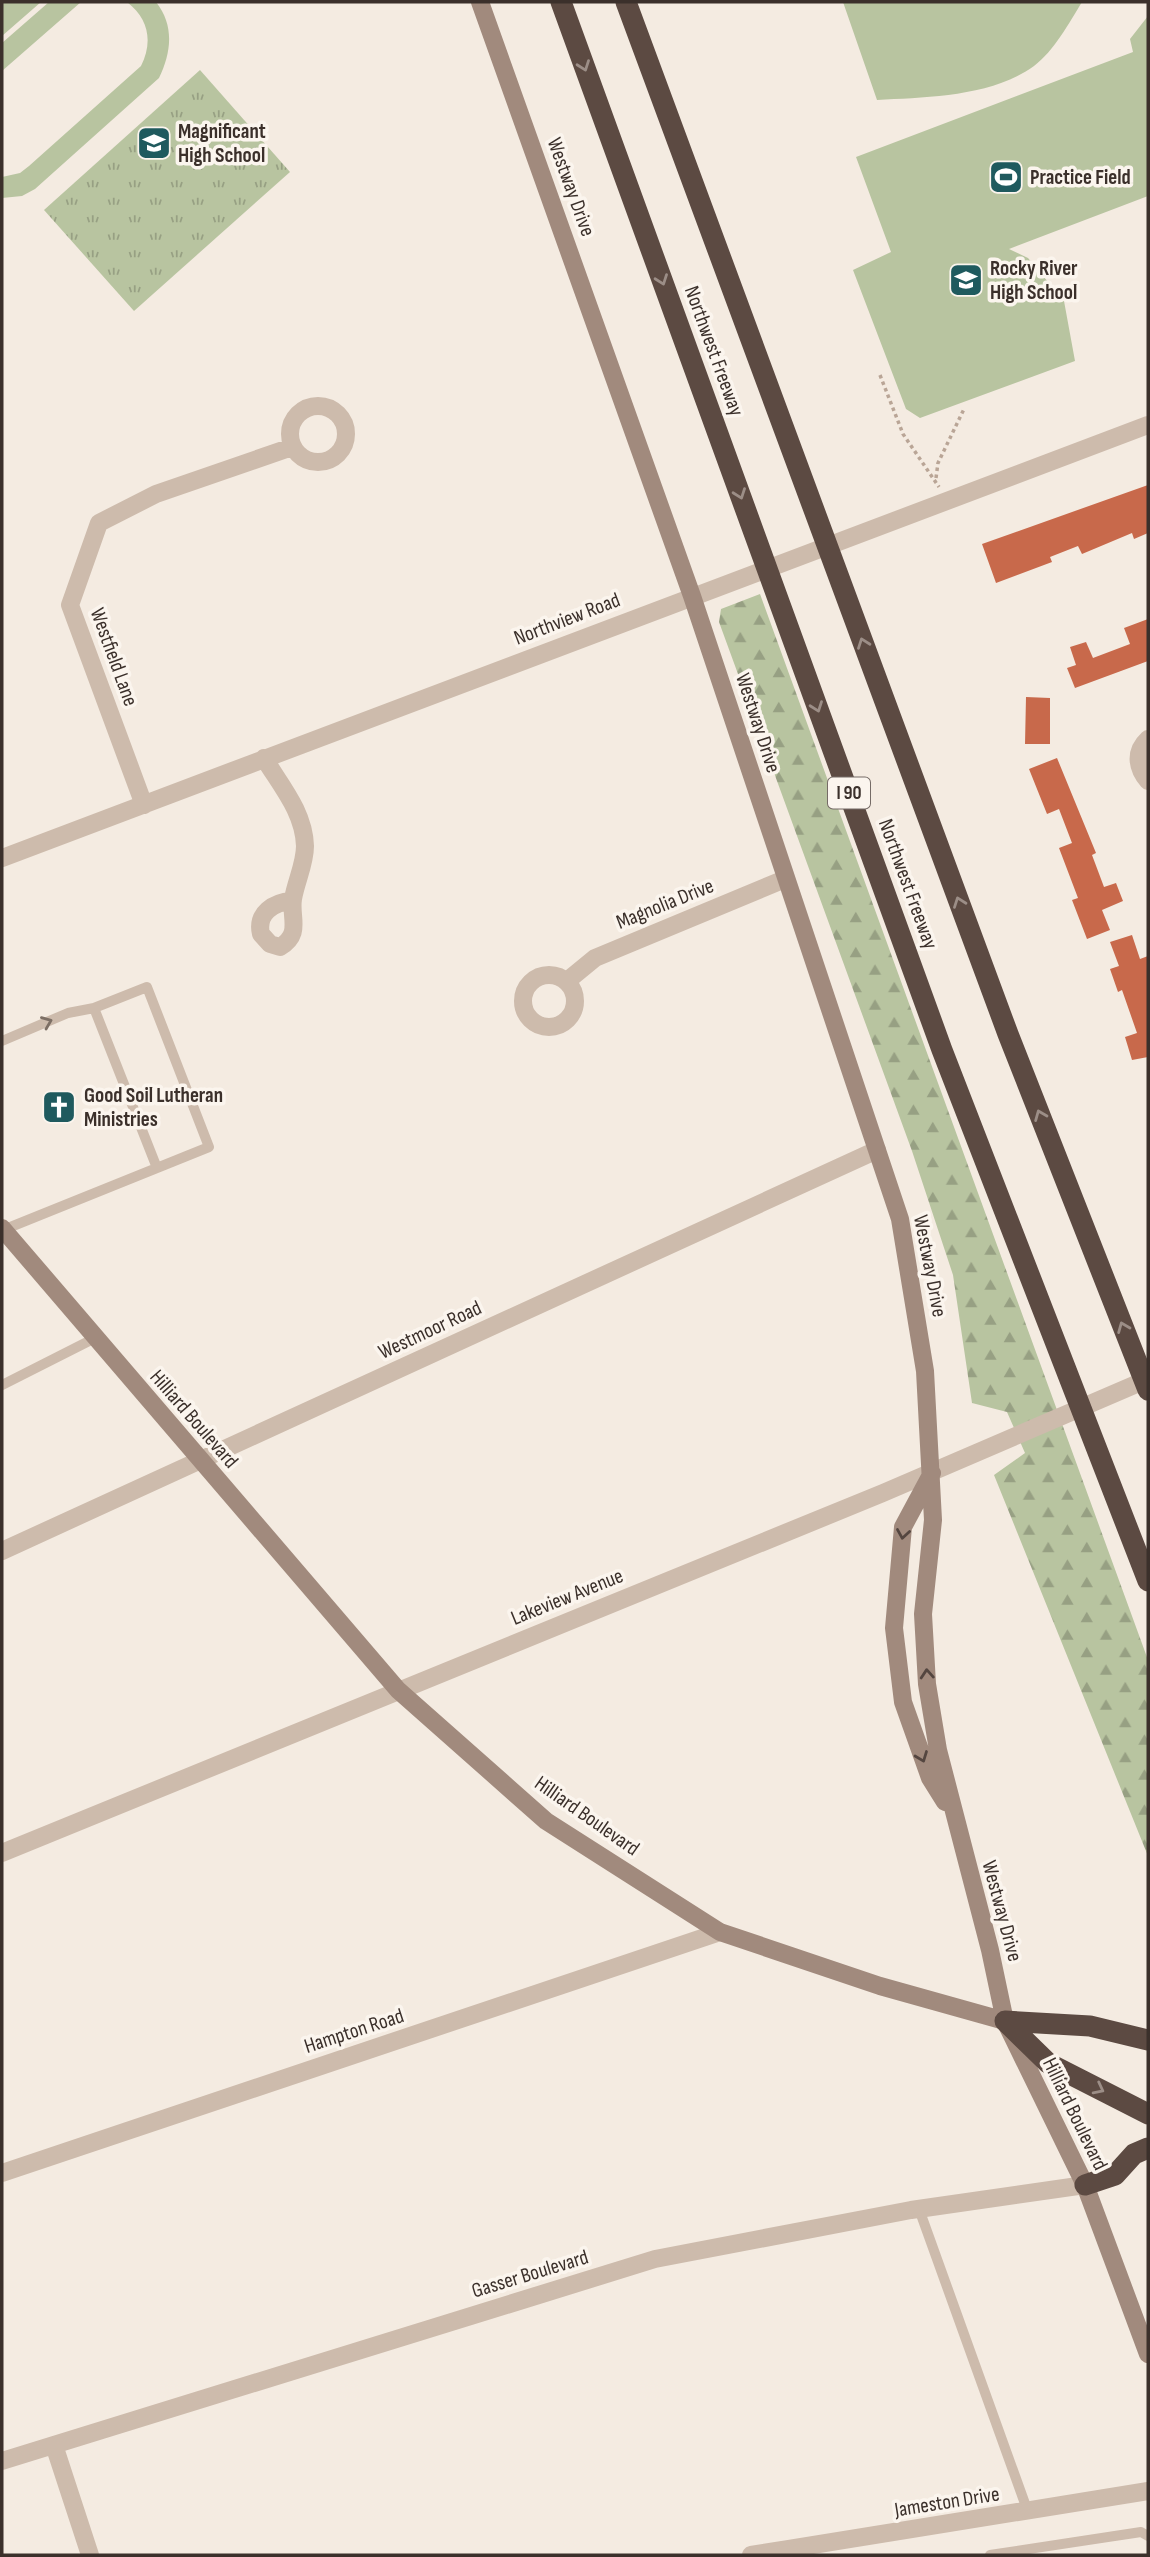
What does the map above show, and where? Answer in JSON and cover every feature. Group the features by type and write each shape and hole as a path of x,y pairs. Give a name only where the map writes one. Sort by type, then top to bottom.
{"highway":[{"name":"Northwest Freeway","path":"561,2 942,1050 1148,1581"},
{"name":"Northwest Freeway","path":"626,2 1008,1034 1148,1390"},
{"path":"1005,2021 1090,2026 1148,2039"},
{"path":"1005,2021 1048,2063 1148,2114"},
{"path":"1085,2185 1115,2175 1134,2154 1148,2148"}],"main road":[{"name":"Westway Drive","path":"480,2 692,596 900,1219 925,1371 932,1473 933,1520 923,1614 927,1684 953,1814 990,1950 1005,2021"},
{"name":"Hilliard Boulevard","path":"3,1229 199,1461 398,1690 546,1821 720,1932 880,1986 1005,2021 1085,2185 1148,2354"},
{"name":"Westway Drive","path":"932,1473 903,1527 894,1628 903,1702 930,1778 953,1814"}],"street":[{"name":"Northview Road","path":"2,858 1148,425"},
{"name":"Westfield Lane","path":"144,805 70,605 99,523 156,494 292,447"},
{"path":"1148,739 1139,752 1138,763 1148,781"},
{"path":"264,758 294,804 301,824 305,847 292,901"},
{"name":"Magnolia Drive","path":"567,982 595,958 785,879"},
{"name":"Westmoor Road","path":"2,1551 877,1150"},
{"name":"Lakeview Avenue","path":"2,1853 932,1473 1148,1379"},
{"name":"Hampton Road","path":"2,2173 720,1932"},
{"name":"Gasser Boulevard","path":"2,2461 654,2259 919,2209 1085,2185"},
{"path":"54,2445 90,2555"},
{"name":"Jameston Drive","path":"751,2555 1148,2491"}],"lane":[{"path":"2,1041 68,1013 94,1008 147,987 209,1147 3,1229"},
{"path":"94,1008 156,1168"},
{"path":"2,1385 95,1338"},
{"path":"919,2209 1028,2512"},
{"path":"990,2555 1141,2532 1148,2536"}],"path":[{"path":"880,375 903,433 940,489"},
{"path":"936,481 938,463 964,409"}],"green space":[{"path":"2,2 41,2 2,36"},
{"path":"49,2 81,2 2,71 2,43"},
{"path":"127,2 156,2 166,20 168,49 159,78 35,189 22,196 2,198 2,177 20,173 29,166 141,66 147,48 147,31 140,16"},
{"path":"843,2 1082,2 1048,53 1017,76 979,90 958,94 877,100"},
{"name":"Practice Field","path":"1148,16 1148,196 1009,249 1028,258 1064,301 1075,361 920,418 906,409 853,270 891,252 856,157 1133,52 1130,39"},
{"path":"200,70 290,172 134,311 44,210"},
{"path":"760,594 1148,1660 1148,1856 994,1475 1025,1453 1007,1412 972,1403 953,1275 912,1151 719,622 721,609"}],"building":[{"path":"1148,485 1148,533 1134,539 1132,533 1082,554 1078,546 1050,557 1052,562 996,583 982,544"},
{"path":"1148,619 1148,661 1075,688 1067,668 1076,665 1070,647 1086,642 1093,658 1130,644 1124,628"},
{"path":"1026,697 1050,698 1050,744 1025,744"},
{"path":"1057,758 1096,853 1092,855 1104,887 1116,883 1123,901 1102,910 1110,930 1087,939 1072,900 1078,898 1059,848 1072,843 1059,809 1047,814 1029,769"},
{"path":"1132,935 1140,959 1148,956 1148,1057 1132,1060 1125,1037 1137,1033 1122,990 1118,992 1110,969 1119,966 1110,942"}],"place":[{"name":"Magnificant High School","path":"154,143"},
{"name":"Practice Field","path":"1006,177"},
{"name":"Rocky River High School","path":"966,280"},
{"name":"Good Soil Lutheran Ministries","path":"59,1107"}]}
